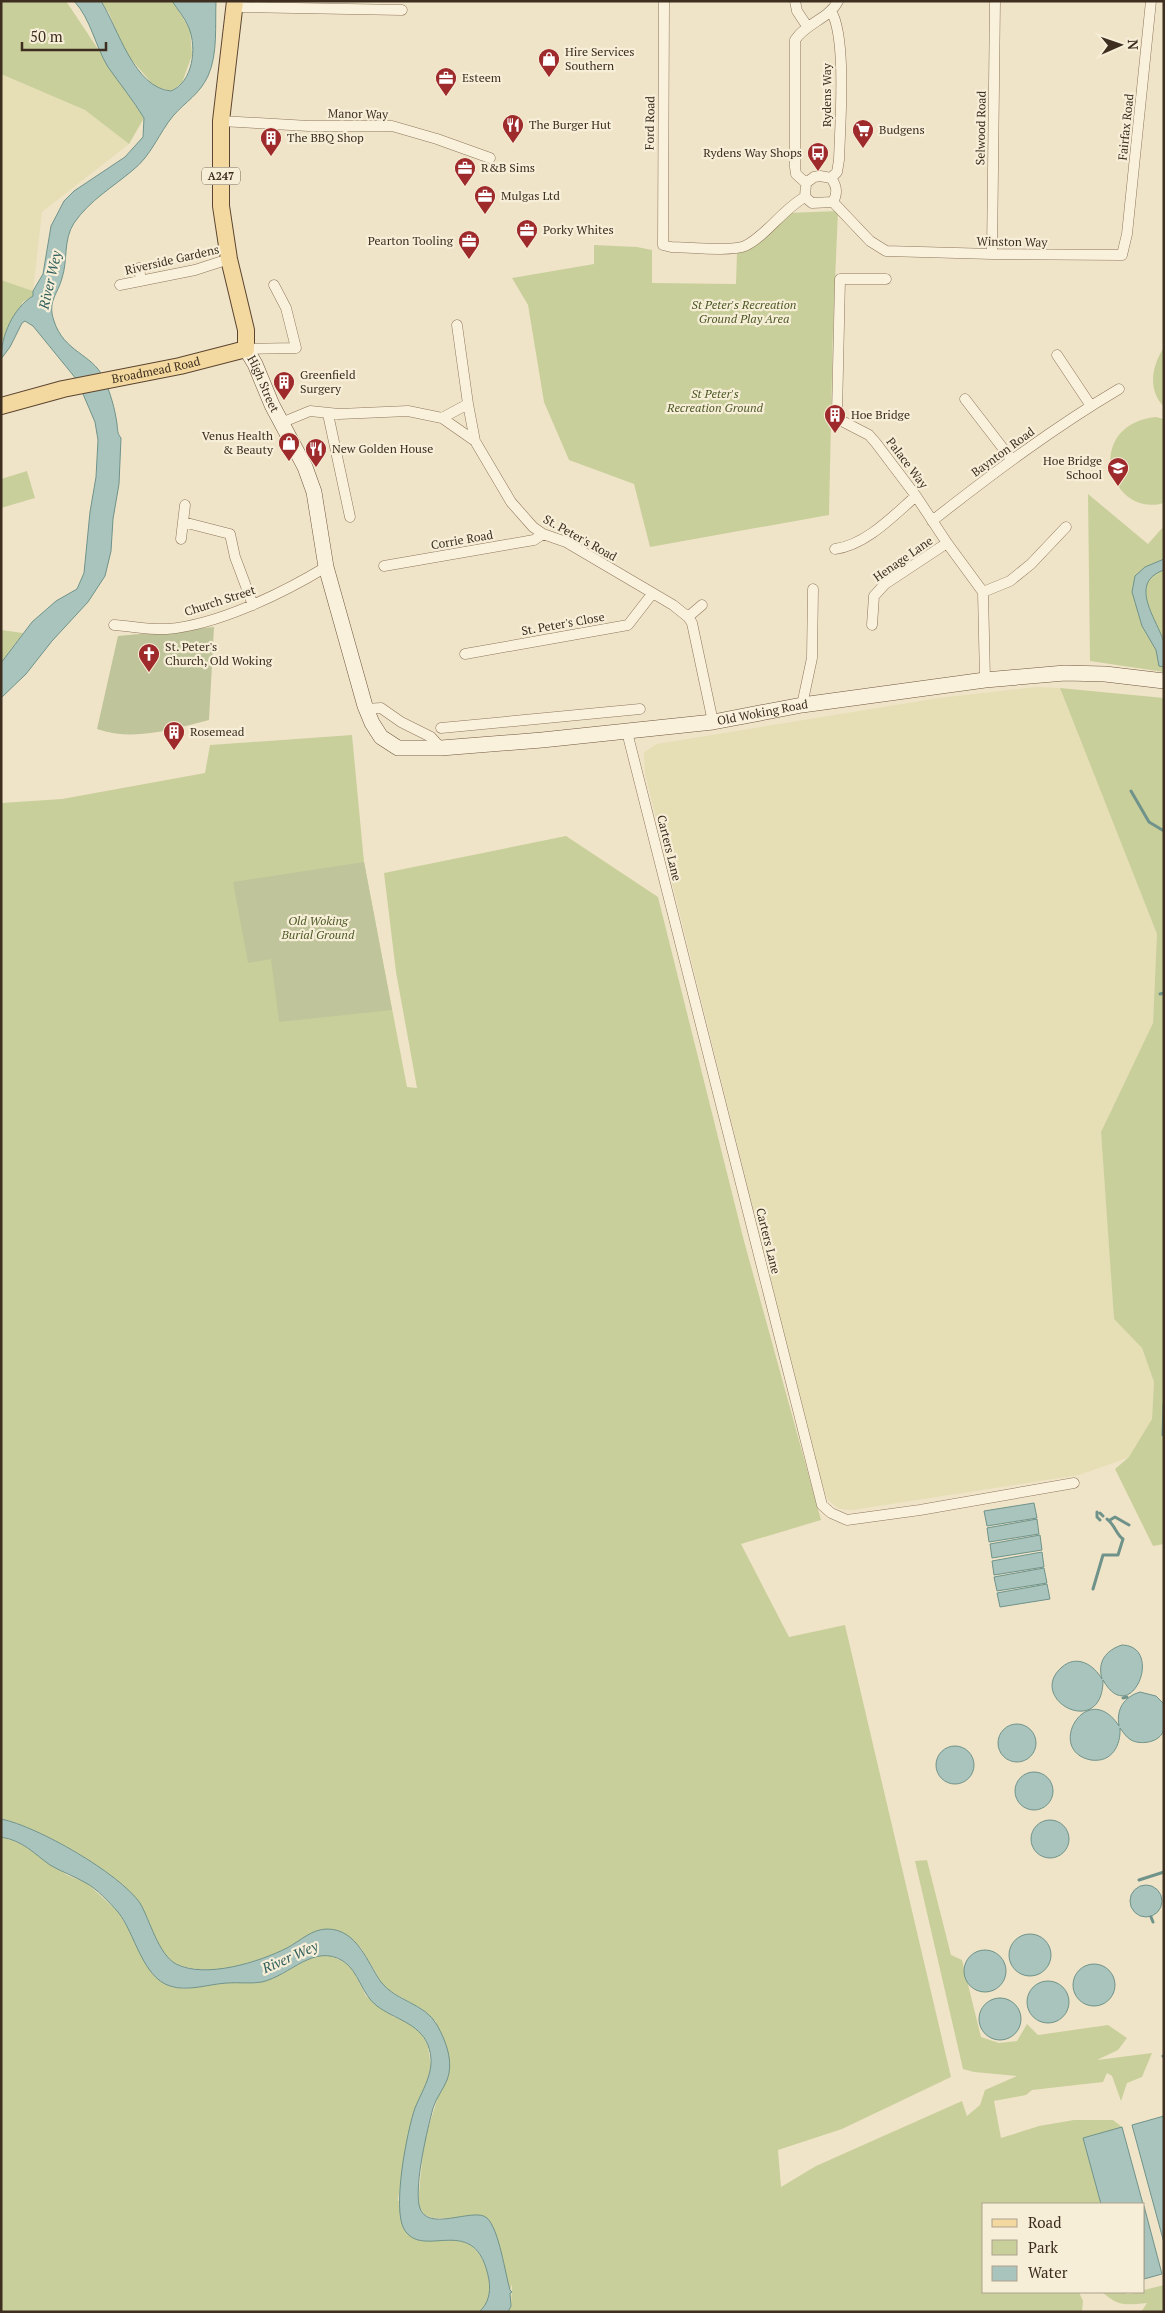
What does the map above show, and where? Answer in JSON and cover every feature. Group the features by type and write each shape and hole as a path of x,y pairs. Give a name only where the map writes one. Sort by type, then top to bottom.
{"main road":[{"name":"High Street","path":"235,4 220,121 220,206 229,259 246,330 246,349 255,364 272,405 305,467 314,492 326,567 369,716"},
{"name":"Broadmead Road","path":"1,406 63,389 180,366 246,349"},
{"name":"Old Woking Road","path":"369,716 381,737 398,748 441,748 627,732 713,722 802,705 985,680 1065,673 1105,674 1158,680"}],"street":[{"name":"Ford Road","path":"664,1 663,245 670,247 742,247 754,240 785,210 805,197"},
{"path":"795,1 797,11 807,26"},
{"path":"806,182 796,174 795,167 795,40 807,26 831,12 838,1"},
{"name":"Selwood Road","path":"992,254 995,1"},
{"name":"Fairfax Road","path":"1122,255 1127,234 1151,1"},
{"path":"235,4 402,10"},
{"name":"Rydens Way","path":"831,12 838,26 840,47 839,160 837,172 831,178 837,191 833,202"},
{"name":"Manor Way","path":"220,121 309,126 392,126 437,138 490,158"},
{"path":"806,182 814,177 831,178"},
{"path":"806,182 805,197 812,203 833,202"},
{"name":"Winston Way","path":"833,202 878,247 886,251 1122,255"},
{"name":"Riverside Gardens","path":"120,285 195,270 229,259"},
{"path":"139,268 141,281"},
{"name":"Palace Way","path":"886,279 840,279 838,412 840,420 876,442 983,592"},
{"path":"246,349 296,348 286,308 274,285"},
{"name":"St. Peter's Road","path":"457,325 468,404 476,441 511,502 543,534 566,542 688,616"},
{"path":"1057,355 1091,406"},
{"name":"Baynton Road","path":"932,521 1012,460 1119,389"},
{"path":"965,399 1012,460"},
{"path":"442,418 468,404"},
{"name":"St. Peter's Road","path":"282,423 305,412 408,410 442,418 476,441"},
{"path":"325,413 350,517"},
{"path":"835,549 850,547 884,523 916,496"},
{"path":"180,539 185,505"},
{"path":"183,522 230,534 235,557 253,605"},
{"path":"985,680 983,592 1010,582 1031,564 1066,527"},
{"name":"Corrie Road","path":"384,566 534,540 543,534"},
{"name":"Henage Lane","path":"872,625 874,596 886,584 947,543"},
{"name":"Church Street","path":"114,625 167,629 200,622 253,605 304,581 326,567"},
{"path":"802,705 812,658 813,589"},
{"name":"St. Peter's Close","path":"464,654 628,625 652,594"},
{"path":"702,605 688,616 692,623 713,722"},
{"path":"369,716 381,708 401,722 431,737 441,748"},
{"path":"441,728 640,709"},
{"path":"540,719 542,740"},
{"name":"Carters Lane","path":"627,732 822,1505 847,1520 920,1510 1074,1483"}],"shaded area":[{"path":"1,74 85,110 129,144 42,212 33,291 1,280"},
{"path":"1036,687 1060,688 1157,934 1153,1023 1101,1132 1114,1319 1142,1348 1154,1382 1152,1419 1133,1456 1079,1475 852,1510 839,1509 827,1499 820,1477 645,774 644,752 657,744 939,698"}],"green space":[{"path":"1,1 66,1 144,118 129,144 85,110 1,74"},
{"path":"101,1 178,1 175,5 190,30 192,55 182,83 171,91 154,86 125,52 109,13"},
{"name":"St Peter's Recreation Ground","path":"838,211 833,328 829,515 650,547 634,484 569,460 544,402 528,305 512,278 594,264 594,245 637,247 652,250 652,283 736,284 737,252 787,213"},
{"path":"1,280 33,291 33,296 23,302 1,343"},
{"path":"1164,347 1164,407 1155,393 1153,377"},
{"path":"1156,417 1164,419 1164,503 1145,504 1129,497 1117,485 1111,469 1111,452 1118,436 1133,424"},
{"path":"27,471 35,498 1,508 1,479"},
{"path":"1088,494 1148,544 1164,526 1164,672 1090,661"},
{"path":"214,627 209,720 153,733 111,733 97,729 118,636"},
{"path":"1,630 23,633 1,663"},
{"path":"1060,688 1164,698 1164,1544 1153,1546 1115,1469 1129,1457 1152,1419 1154,1382 1142,1348 1114,1319 1101,1132 1153,1023 1157,934"},
{"path":"352,735 364,862 407,1087 417,1088 396,972 384,873 566,836 658,897 744,1241 821,1520 741,1544 789,1637 845,1625 951,2077 842,2129 778,2150 781,2187 816,2166 962,2101 967,2116 980,2105 985,2090 1017,2076 974,2072 963,2069 915,1861 927,1860 951,1955 962,1960 981,2037 999,2043 1017,2041 1027,2024 1038,2035 1108,2025 1127,2038 1118,2050 1097,2060 1152,2053 1142,2077 1127,2083 1121,2101 1112,2076 1107,2073 1103,2082 1032,2090 1026,2095 994,2101 1001,2138 1039,2126 1074,2120 1113,2120 1122,2127 1084,2138 1101,2203 982,2203 982,2293 1079,2293 1083,2301 1082,2312 508,2312 511,2306 512,2284 510,2290 494,2232 487,2218 433,2218 425,2215 419,2207 424,2142 439,2093 436,2022 422,2009 385,1988 361,1948 345,1934 302,1941 276,1954 223,1969 204,1970 177,1964 163,1952 141,1906 116,1879 56,1841 17,1823 1,1819 1,803 62,799 205,773 210,745"},
{"name":"Old Woking Burial Ground","path":"364,862 392,1010 279,1022 271,959 248,963 233,882"},
{"path":"1,1837 20,1843 67,1875 87,1883 118,1912 161,1981 171,1987 185,1989 280,1975 314,1956 326,1954 352,1968 366,1996 394,2017 408,2022 422,2035 428,2046 431,2067 428,2080 415,2109 406,2145 398,2200 417,2240 459,2241 464,2242 477,2251 489,2277 490,2295 488,2303 480,2311 1,2312"},
{"path":"1164,2285 1164,2312 1141,2312 1147,2303 1118,2303 1103,2293 1145,2293 1145,2290"}],"water":[{"name":"River Wey","path":"74,1 101,1 128,55 147,79 158,87 171,91 178,87 188,72 193,54 189,28 172,1 216,1 215,49 208,76 201,88 173,116 139,164 80,215 68,236 64,271 52,303 52,314 64,340 98,369 106,382 114,406 118,432 121,438 119,484 113,519 111,551 105,576 88,602 52,641 26,674 1,698 1,663 32,622 56,601 77,589 84,573 90,512 96,477 98,440 95,422 77,380 33,326 25,321 22,323 10,347 1,359 3,341 14,315 33,296 33,291 43,274 51,226 64,201 74,191 125,157 143,137 144,118 108,67 85,16"},
{"path":"1164,559 1164,570 1153,576 1147,584 1146,593 1148,604 1164,643 1164,667 1159,666 1156,650 1142,626 1132,592 1135,576 1145,567"},
{"path":"1034,1503 1037,1518 987,1526 984,1511"},
{"path":"1037,1519 1039,1534 989,1542 987,1528"},
{"path":"1040,1535 1042,1550 992,1558 990,1544"},
{"path":"1042,1552 1044,1567 994,1575 992,1561"},
{"path":"1044,1568 1047,1583 997,1591 994,1577"},
{"path":"1047,1584 1050,1599 1000,1607 997,1593"},
{"path":"1122,1645 1135,1649 1141,1658 1142,1670 1139,1682 1133,1691 1124,1696 1114,1693 1103,1680 1100,1698 1091,1708 1080,1711 1069,1708 1059,1701 1053,1691 1053,1679 1062,1667 1073,1661 1079,1661 1094,1669 1102,1679 1101,1667 1104,1658 1111,1650"},
{"path":"1140,1692 1156,1696 1164,1704 1164,1726 1161,1736 1153,1741 1135,1742 1129,1739 1120,1728 1119,1741 1110,1756 1105,1759 1091,1760 1077,1754 1071,1744 1071,1732 1075,1721 1084,1713 1095,1709 1107,1713 1119,1726 1118,1720 1122,1705 1134,1694"},
{"path":"1017,1724 1024,1725 1030,1730 1035,1736 1035,1750 1030,1756 1024,1761 1017,1762 1010,1761 1004,1756 999,1750 998,1743 999,1736 1004,1730 1010,1725"},
{"path":"955,1746 962,1747 968,1752 973,1758 973,1772 968,1778 962,1783 955,1784 948,1783 942,1778 937,1772 936,1765 937,1758 942,1752 948,1747"},
{"path":"1034,1772 1041,1773 1047,1778 1052,1784 1052,1798 1047,1804 1041,1809 1034,1810 1027,1809 1021,1804 1016,1798 1015,1791 1016,1784 1021,1778 1027,1773"},
{"name":"River Wey","path":"1,1819 16,1823 55,1841 76,1852 114,1878 140,1903 159,1945 164,1953 176,1964 202,1970 232,1967 262,1959 287,1948 311,1933 327,1929 337,1930 354,1940 381,1982 394,1994 418,2007 432,2018 443,2038 448,2052 449,2073 434,2104 428,2129 420,2170 419,2205 423,2214 430,2218 440,2219 481,2215 487,2218 495,2232 512,2292 510,2293 511,2306 508,2312 479,2312 487,2302 490,2285 482,2259 473,2247 461,2241 423,2241 413,2238 404,2229 400,2204 402,2169 412,2119 428,2077 431,2062 428,2045 419,2031 377,2006 367,1995 357,1976 348,1965 332,1956 312,1958 262,1982 177,1988 160,1981 152,1974 124,1921 107,1900 90,1885 50,1865 22,1844 1,1837"},
{"path":"1050,1820 1057,1821 1063,1826 1068,1832 1068,1846 1063,1852 1057,1857 1050,1858 1043,1857 1037,1852 1032,1846 1031,1839 1032,1832 1037,1826 1043,1821"},
{"path":"1146,1885 1158,1889 1162,1901 1158,1913 1146,1917 1134,1913 1130,1901 1134,1889"},
{"path":"1030,1934 1045,1940 1051,1955 1045,1970 1030,1976 1015,1970 1009,1955 1015,1940"},
{"path":"985,1950 1000,1956 1006,1971 1000,1986 985,1992 970,1986 964,1971 970,1956"},
{"path":"1094,1964 1109,1970 1115,1985 1109,2000 1094,2006 1079,2000 1073,1985 1079,1970"},
{"path":"1048,1981 1063,1987 1069,2002 1063,2017 1048,2023 1033,2017 1027,2002 1033,1987"},
{"path":"1000,1998 1015,2004 1021,2019 1015,2034 1000,2040 985,2034 979,2019 985,2004"},
{"path":"1164,2116 1164,2243 1132,2125"},
{"path":"1122,2127 1143,2203 1101,2203 1083,2138"},
{"path":"1145,2210 1162,2274 1145,2279"}],"waterway":[{"path":"1131,791 1149,822 1164,831"},
{"path":"1160,994 1164,993"},
{"path":"1163,1435 1164,1404"},
{"path":"1097,1512 1097,1517 1100,1520"},
{"path":"1100,1513 1103,1516"},
{"path":"1110,1520 1115,1517 1129,1525"},
{"path":"1093,1589 1103,1555 1118,1555 1123,1539 1107,1519"},
{"path":"1123,1698 1127,1697"},
{"path":"1139,1880 1164,1872"},
{"path":"1151,1917 1153,1922"}],"place":[{"name":"Hire Services Southern","path":"549,78"},
{"name":"Esteem","path":"446,97"},
{"name":"The Burger Hut","path":"513,144"},
{"name":"Budgens","path":"863,149"},
{"name":"The BBQ Shop","path":"271,157"},
{"name":"Rydens Way Shops","path":"818,172"},
{"name":"R&B Sims","path":"465,187"},
{"name":"Mulgas Ltd","path":"485,215"},
{"name":"Porky Whites","path":"527,249"},
{"name":"Pearton Tooling","path":"469,260"},
{"name":"Greenfield Surgery","path":"284,401"},
{"name":"Hoe Bridge","path":"835,434"},
{"name":"Venus Health & Beauty","path":"289,462"},
{"name":"New Golden House","path":"316,468"},
{"name":"Hoe Bridge School","path":"1118,487"},
{"name":"St. Peter's Church, Old Woking","path":"149,673"},
{"name":"Rosemead","path":"174,751"}],"park label":[{"name":"St Peter's Recreation Ground Play Area","path":"744,312"}]}
